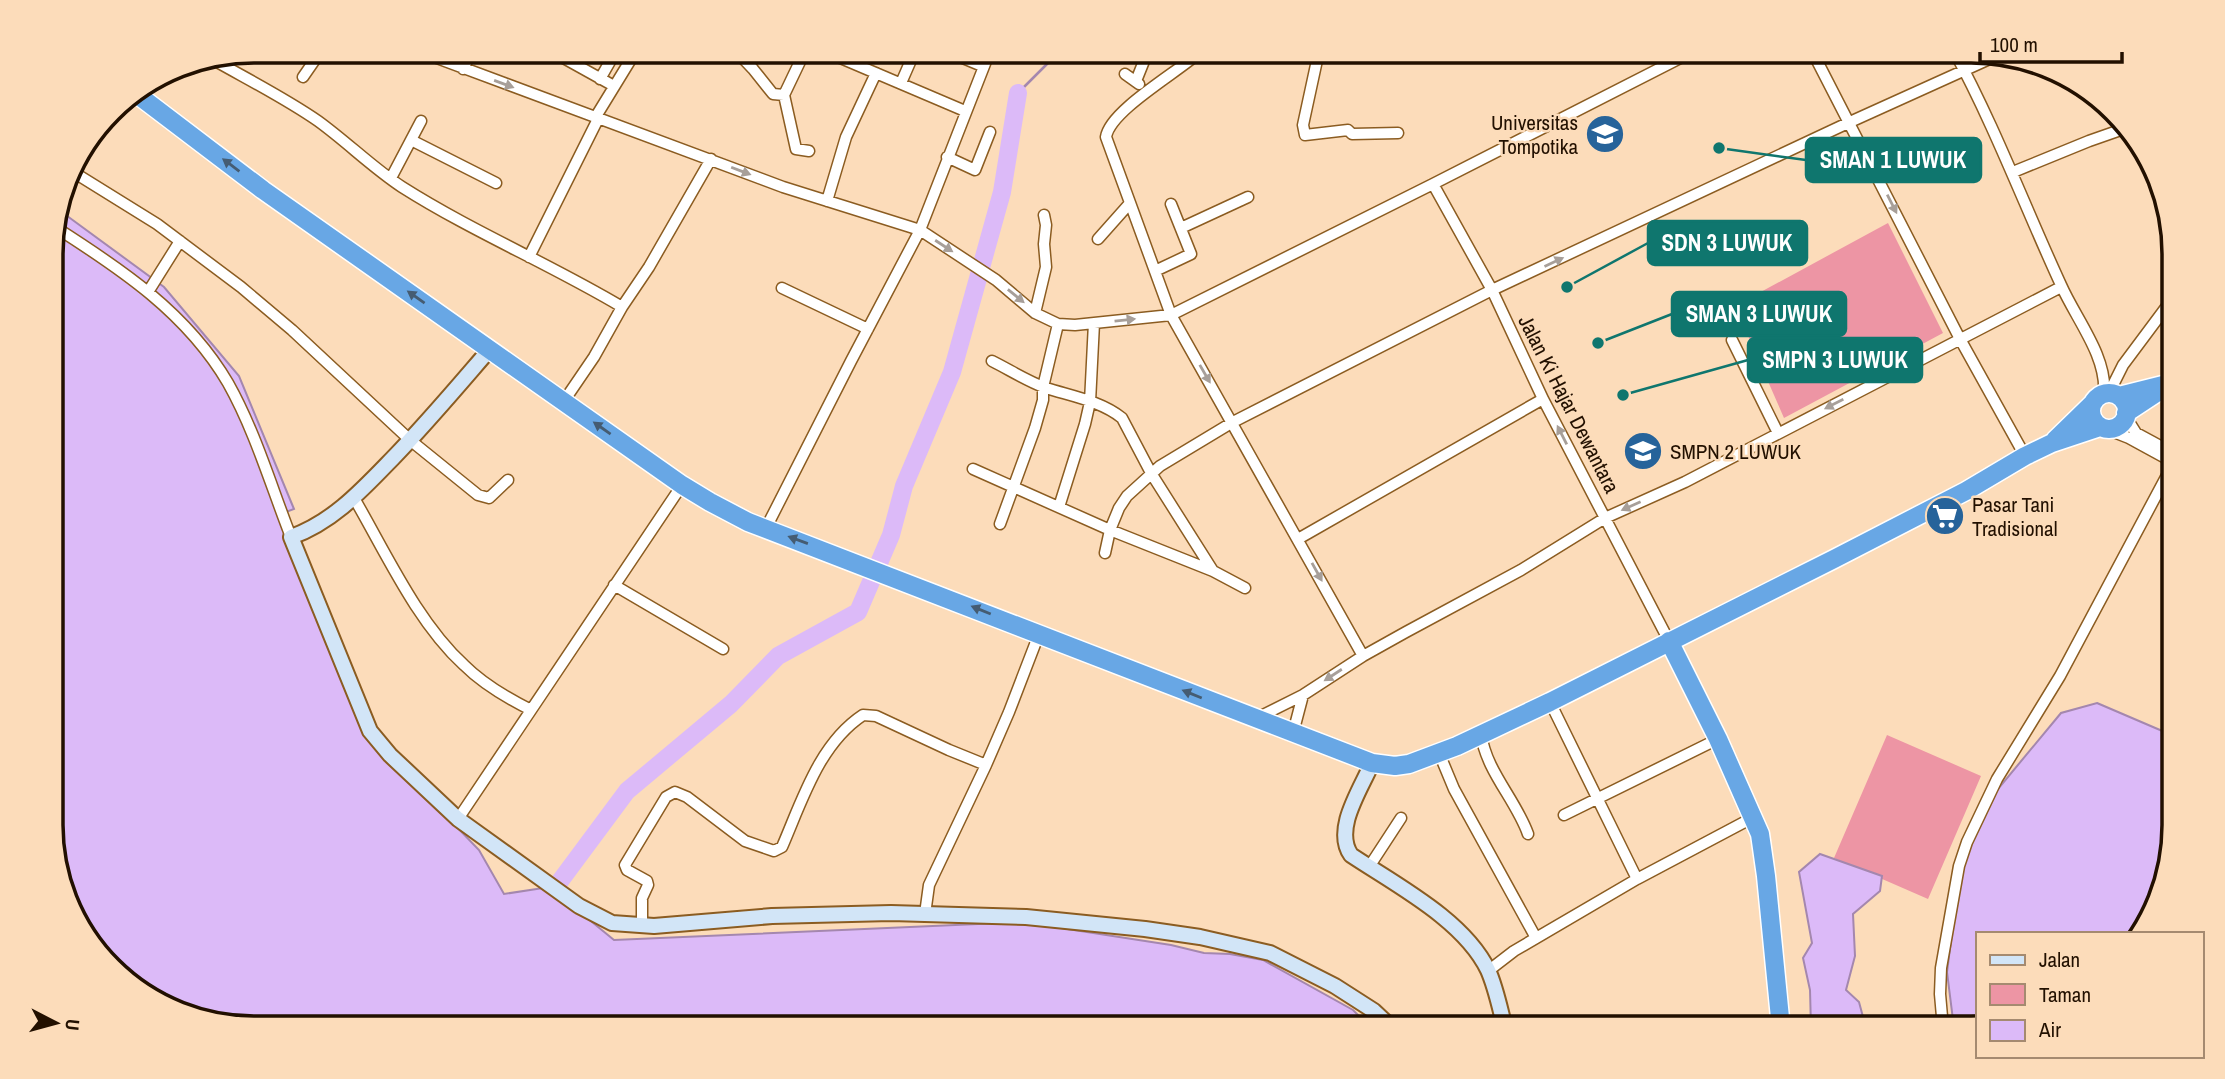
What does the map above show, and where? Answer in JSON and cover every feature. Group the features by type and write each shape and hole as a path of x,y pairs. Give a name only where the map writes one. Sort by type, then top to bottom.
{"highway":[{"path":"142,99 264,190 682,485 730,513 1372,764 1409,764 1550,702 1966,491 2025,456 2052,443 2119,426 2126,415 2162,389"},
{"path":"2052,443 2106,396 2162,385"},
{"path":"2106,396 2126,405 2126,415"},
{"path":"2103,428 2096,424 2091,414 2106,396"},
{"path":"1670,641 1760,834 1780,1016"}],"street":[{"path":"303,77 313,63"},
{"path":"448,63 827,201 920,230 996,280 1035,313 1058,324 1075,325 1171,315 1670,63"},
{"path":"463,69 466,63"},
{"path":"572,63 614,86"},
{"path":"600,79 610,63"},
{"path":"529,257 597,118 628,63"},
{"path":"749,63 773,94 784,95"},
{"path":"800,63 784,95 796,149 809,151"},
{"path":"852,63 965,111"},
{"path":"901,83 910,63"},
{"path":"975,63 982,66"},
{"path":"766,528 920,230 984,63"},
{"path":"1136,81 1143,63"},
{"path":"1186,63 1148,90 1110,125 1106,132 1108,142 1171,315 1363,656"},
{"path":"1316,63 1303,125 1305,135 1349,130 1352,134 1398,132"},
{"path":"1818,63 1960,339 2025,456"},
{"path":"1961,63 2013,172 2062,287 2103,367 2106,396"},
{"path":"1105,553 1110,530 1127,496 1160,466 1233,422 1492,290 1980,63"},
{"path":"224,66 316,120 391,178 428,202 622,307"},
{"path":"827,201 846,137 876,73"},
{"path":"1125,74 1148,90"},
{"path":"391,178 421,121"},
{"path":"947,157 975,170 990,132"},
{"path":"2013,172 2117,132"},
{"path":"411,140 496,183"},
{"path":"564,401 649,267 710,159"},
{"path":"80,176 180,241 241,287 292,330 410,440 478,495 489,498 508,480"},
{"name":"Jalan Ki Hajar Dewantara","path":"1433,184 1492,290 1543,399 1670,641"},
{"path":"1181,228 1248,197"},
{"path":"1098,239 1130,203"},
{"path":"1155,271 1191,254 1171,204"},
{"path":"1035,313 1046,267 1044,215"},
{"path":"64,233 121,270 148,292 179,321 227,382 254,442 370,731 390,755 458,818 579,906 612,923 642,926 772,916 925,914 1026,917 1145,929 1248,947 1286,960 1335,986 1379,1016"},
{"path":"148,292 180,241"},
{"path":"1256,718 1303,695 1363,656 1521,570 1605,518 1685,482 2062,287"},
{"path":"782,288 868,329"},
{"path":"2106,396 2123,365 2162,313"},
{"path":"1059,507 1090,402 1094,323"},
{"path":"1000,524 1041,407 1058,324"},
{"path":"1732,340 1778,433"},
{"path":"291,537 329,518 354,498 410,440 490,349"},
{"path":"992,361 1043,387 1090,402 1115,412 1122,418 1151,473 1213,571"},
{"path":"1298,539 1543,399"},
{"path":"2126,415 2136,433 2162,447"},
{"path":"2103,428 2129,438 2162,457"},
{"path":"973,469 1110,530 1213,571 1245,588"},
{"path":"1942,1016 1941,968 1959,866 1967,842 1997,779 2060,676 2162,484"},
{"path":"458,818 682,485"},
{"path":"354,498 412,599 438,637 463,665 485,683 531,710"},
{"path":"614,585 723,649"},
{"path":"925,914 929,885 986,765 1039,634"},
{"path":"1293,733 1303,695"},
{"path":"1550,702 1637,879"},
{"path":"642,926 642,898 647,881 626,870 625,864 670,793 675,792 687,797 746,841 774,851 782,847 817,769 828,751 839,735 863,715 876,716 986,765"},
{"path":"1481,734 1483,746 1528,834"},
{"path":"1564,815 1718,739"},
{"path":"1439,753 1454,789 1536,939"},
{"path":"1372,764 1350,813 1345,836 1346,847 1351,855 1460,931 1488,971 1501,1016"},
{"path":"1488,971 1637,879 1754,817"},
{"path":"1369,867 1401,818"}],"green space":[{"path":"1888,223 1943,333 1784,418 1735,306"},
{"path":"1887,735 1981,776 1928,899 1834,858"}],"water":[{"path":"67,216 164,287 239,376 294,509 278,515 364,731 479,850 504,894 543,888 564,899 614,940 1022,922 1171,945 1204,953 1263,960 1353,1010 1359,1016 254,1016 216,1012 192,1006 158,990 138,977 102,941 78,898 69,875 65,850 63,241"},
{"path":"2097,703 2162,731 2162,838 2156,875 2129,932 1976,932 1976,1016 1952,1016 1947,972 1960,870 1988,801 2061,713"},
{"path":"1820,854 1882,876 1880,891 1853,914 1855,956 1846,990 1859,1002 1863,1016 1811,1016 1810,990 1803,958 1812,943 1799,872"}],"waterway":[{"path":"1018,93 1048,63"},
{"path":"552,892 627,791 731,704 778,656 858,612 891,535 904,486 952,372 1002,192 1018,93"}],"place":[{"name":"Universitas Tompotika","path":"1605,134"},
{"name":"SMAN 1 LUWUK","path":"1719,148"},
{"name":"SDN 3 LUWUK","path":"1567,287"},
{"name":"SMAN 3 LUWUK","path":"1598,343"},
{"name":"SMPN 3 LUWUK","path":"1623,395"},
{"name":"SMPN 2 LUWUK","path":"1643,451"},
{"name":"Pasar Tani Tradisional","path":"1945,516"}]}
